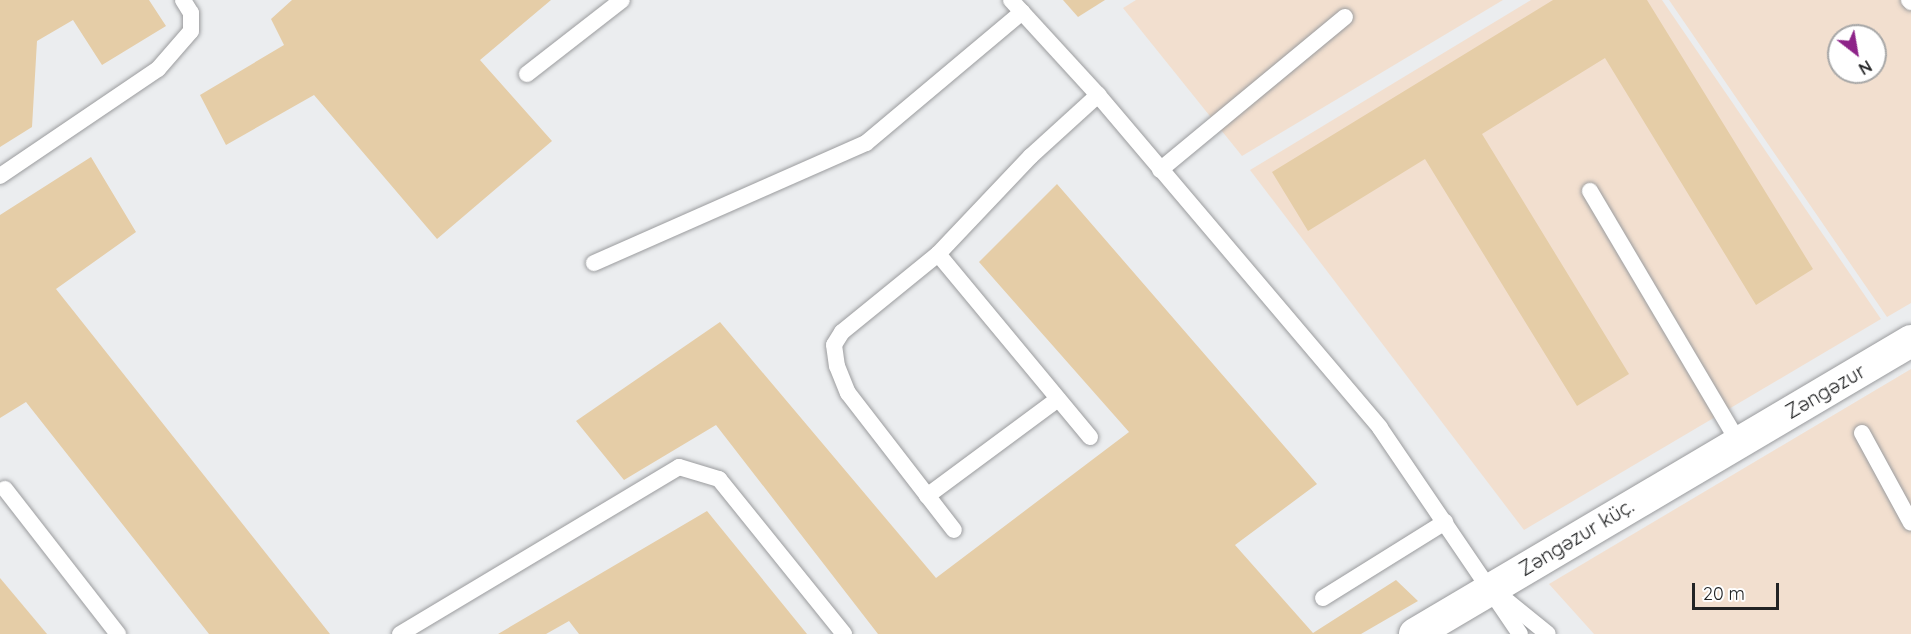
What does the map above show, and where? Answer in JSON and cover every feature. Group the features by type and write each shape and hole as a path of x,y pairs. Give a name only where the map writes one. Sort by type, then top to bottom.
{"street":[{"name":"Zəngəzur","path":"1738,441 1911,341"},
{"name":"Zəngəzur küç.","path":"1415,634 1738,441"}],"lane":[{"path":"0,176 158,69 191,32 191,13 183,0"},
{"path":"527,74 622,0"},
{"path":"594,263 832,161 866,143 1017,6 1098,95 1380,428 1491,588 1520,634"},
{"path":"1160,170 1345,17"},
{"path":"954,530 848,393 837,366 834,345 842,332 938,254 1031,156 1098,95"},
{"path":"1590,191 1738,441"},
{"path":"938,254 1090,437"},
{"path":"927,496 1058,399"},
{"path":"1862,433 1911,524"},
{"path":"400,634 679,467 718,478 844,634"},
{"path":"5,489 118,634"},
{"path":"1323,598 1445,522"},
{"path":"1491,588 1548,634"}],"shaded area":[{"path":"1136,0 1503,0 1242,156 1123,8"},
{"path":"1531,0 1662,0 1881,319 1524,530 1250,170"},
{"path":"1669,0 1911,0 1911,303 1887,317"},
{"path":"1911,369 1911,634 1594,634 1549,584"}],"building":[{"path":"0,0 149,0 166,26 102,65 73,20 37,41 32,127 0,147"},
{"path":"292,0 551,0 480,60 552,141 437,239 314,95 226,145 200,95 284,45 271,19"},
{"path":"1063,0 1105,0 1078,17"},
{"path":"1553,0 1647,0 1813,269 1756,305 1605,58 1482,134 1629,374 1577,406 1425,159 1308,231 1272,172"},
{"path":"91,157 136,232 56,289 330,634 209,634 26,402 0,418 0,215"},
{"path":"1057,184 1317,484 1235,545 1313,633 1396,580 1418,601 1361,634 878,634 716,425 624,480 576,421 720,322 936,578 1129,432 979,262"},
{"path":"707,511 807,634 579,634 569,621 546,634 498,634"},
{"path":"0,578 47,634 0,634"}]}
